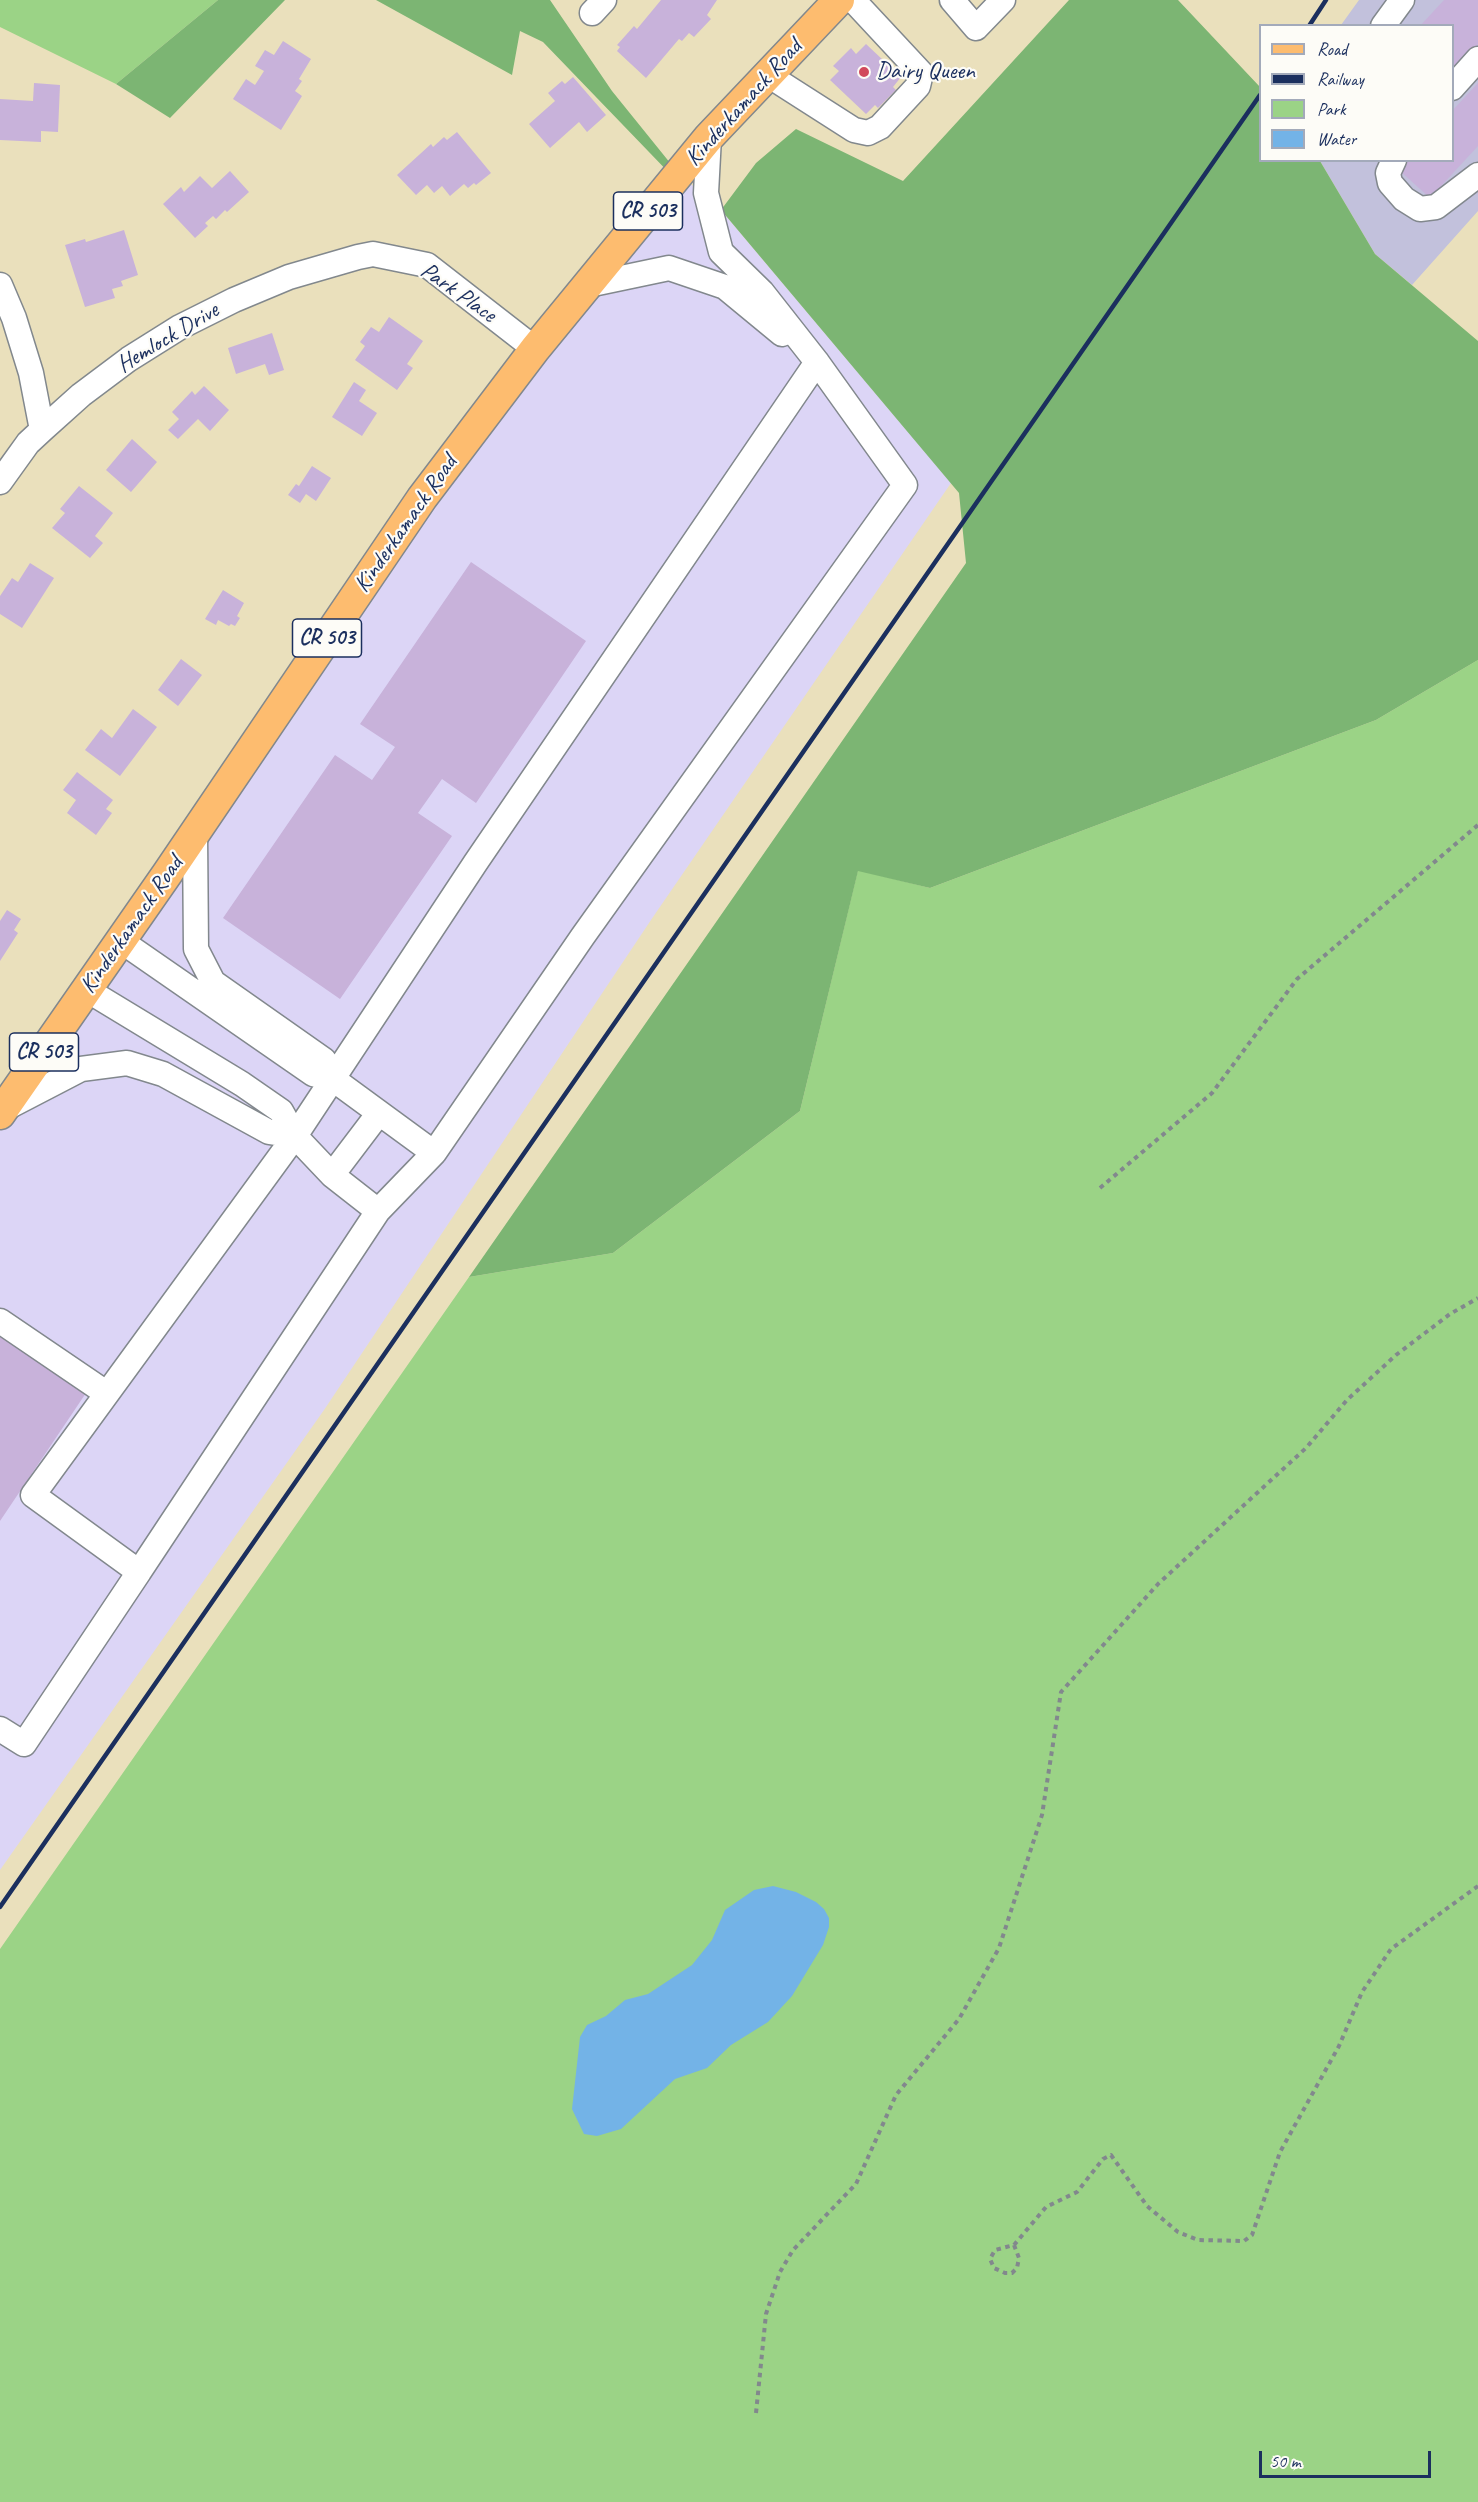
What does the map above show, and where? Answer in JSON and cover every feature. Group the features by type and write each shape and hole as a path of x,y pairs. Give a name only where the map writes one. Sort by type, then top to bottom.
{"main road":[{"name":"Kinderkamack Road","path":"2,1112 195,834 422,498 535,349 708,137 839,0"}],"street":[{"path":"768,75 854,129 868,133 880,127 918,86 921,73 853,0"},
{"path":"952,0 976,28 1004,0"},
{"path":"1384,24 1402,0"},
{"path":"1454,86 1478,59"},
{"path":"0,1729 24,1744 378,1211 434,1153 583,936 905,484 817,362 762,292 721,252 706,193 708,137"},
{"path":"1393,162 1388,173 1390,183 1404,199 1420,209 1436,207 1478,175"},
{"name":"Park Place","path":"373,254 427,265 535,349"},
{"name":"Hemlock Drive","path":"0,482 28,443 81,395 129,359 180,327 234,300 289,277 373,254"},
{"path":"588,285 669,268 725,287 817,362"},
{"path":"0,285 14,318 31,373 42,430"},
{"path":"139,1572 33,1496 295,1136 476,862 817,362"},
{"path":"195,834 196,950 213,982 324,1060 333,1079"},
{"path":"121,941 313,1074 333,1079 434,1153"},
{"path":"87,990 242,1084 281,1111 295,1136 332,1174 378,1211"},
{"path":"2,1112 81,1069 127,1063 163,1074 269,1132 295,1136"},
{"path":"332,1174 379,1113"},
{"path":"0,1321 106,1393"}],"path":[{"path":"1100,1188 1212,1093 1297,979 1478,825"},
{"path":"756,2413 766,2314 780,2272 793,2250 856,2184 896,2095 959,2019 999,1948 1042,1815 1061,1692 1158,1584 1306,1448 1347,1400 1396,1355 1450,1314 1478,1299"},
{"path":"1014,2245 1019,2258 1017,2268 1005,2273 994,2268 990,2259 995,2250 1014,2245 1046,2207 1077,2192 1103,2159 1111,2155 1147,2206 1178,2232 1198,2240 1244,2241 1252,2235 1280,2152 1293,2124 1339,2046 1362,1992 1391,1949 1478,1886"}],"shaded area":[{"path":"1359,0 1478,0 1478,211 1412,285 1375,254 1321,162 1454,162 1454,24 1342,24"},
{"path":"679,174 721,210 951,483 653,917 324,1410 0,1870 0,1114 422,498"}],"green space":[{"path":"0,0 218,0 116,84 0,27"},
{"path":"218,0 285,0 170,118 116,84"},
{"path":"376,0 550,0 612,91 679,174 675,179 543,42 520,31 512,75"},
{"path":"1069,0 1178,0 1259,86 1259,162 1321,162 1375,254 1478,341 1478,660 1376,720 930,888 858,871 800,1111 613,1253 469,1277 966,563 959,493 721,210 756,163 796,129 903,181"},
{"path":"1478,660 1478,2502 0,2502 0,1949 469,1277 613,1253 800,1111 858,870 930,888 1376,720"}],"water":[{"path":"773,1886 796,1892 816,1902 829,1918 829,1927 823,1945 792,1996 768,2022 731,2045 707,2068 675,2079 621,2129 597,2136 584,2134 572,2109 580,2037 587,2025 606,2016 625,2000 648,1994 692,1965 712,1940 725,1910 754,1890"}],"building":[{"path":"661,0 717,0 707,15 711,19 694,37 689,33 682,41 679,39 646,78 617,51 620,47 617,45 634,26 637,29"},
{"path":"1444,0 1478,0 1478,44 1454,69 1454,24 1422,24"},
{"path":"283,41 311,59 295,91 302,96 281,130 233,99 246,79 255,85 264,71 255,66 265,50 274,55"},
{"path":"866,44 901,77 893,87 896,90 878,108 875,105 866,114 830,80 839,71 833,66 851,48 856,54"},
{"path":"573,77 606,115 587,132 579,122 550,148 529,124 555,101 548,93 562,81 565,84"},
{"path":"34,83 60,85 58,132 41,131 41,142 0,140 0,99 33,101"},
{"path":"1478,83 1478,146 1430,198 1399,170 1405,162 1454,162 1454,109"},
{"path":"457,132 491,173 476,185 474,183 468,188 464,184 450,196 442,186 434,193 427,185 416,195 397,175 431,144 433,147 444,137 447,140"},
{"path":"230,171 249,192 227,212 225,210 216,219 213,216 205,223 208,226 195,238 163,204 181,187 184,192 200,176 212,188"},
{"path":"124,230 138,275 121,281 123,286 112,289 115,298 85,307 65,245 85,239 86,242"},
{"path":"389,317 423,341 407,364 413,368 397,390 355,360 365,346 360,342 371,327 379,332"},
{"path":"272,333 284,370 269,375 265,364 236,374 228,348"},
{"path":"354,382 366,390 359,401 377,413 362,436 332,417"},
{"path":"204,386 229,410 210,431 198,419 178,439 168,430 179,419 172,412 192,391 195,395"},
{"path":"132,439 157,462 131,492 106,470"},
{"path":"312,466 331,478 316,501 306,494 300,503 288,495 296,484 299,486"},
{"path":"79,486 113,513 95,536 103,543 90,558 52,528 65,513 60,509"},
{"path":"471,562 586,641 476,803 442,779 418,813 452,836 340,999 223,918 335,755 372,780 395,747 360,724"},
{"path":"30,563 54,578 22,628 0,614 0,596 12,578 18,582"},
{"path":"223,590 244,603 235,626 231,624 229,626 218,620 216,625 205,619"},
{"path":"181,659 202,675 178,706 158,690"},
{"path":"133,709 157,727 120,776 85,750 101,729 112,738"},
{"path":"77,772 113,800 106,809 112,813 96,835 67,813 76,800 63,790"},
{"path":"7,910 21,919 14,930 18,933 0,961 0,921"},
{"path":"0,1335 86,1393 0,1521"}],"railway":[{"path":"1310,24 1326,0"},
{"path":"0,1907 1259,96"}],"place":[{"name":"Dairy Queen","path":"864,72"}]}
